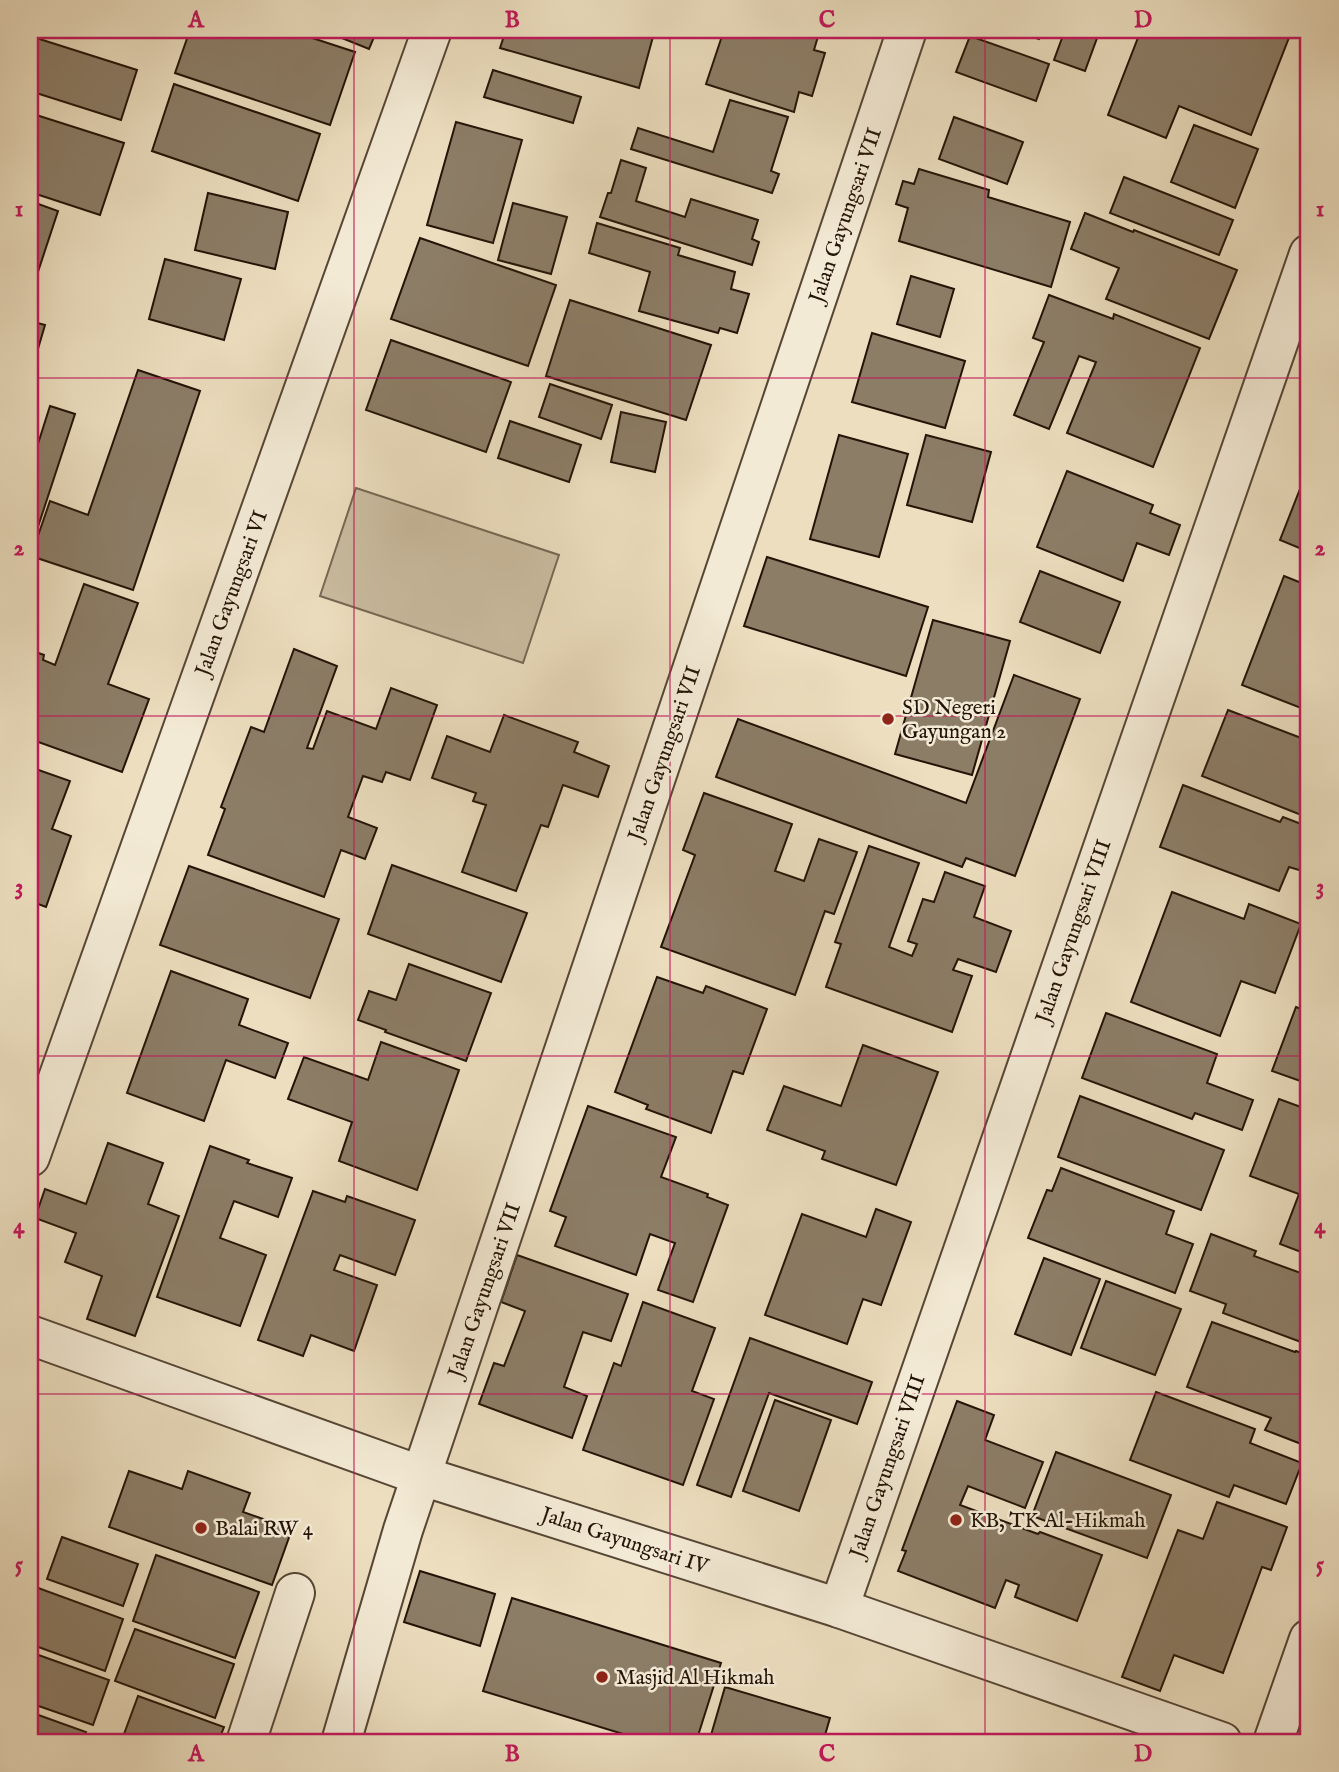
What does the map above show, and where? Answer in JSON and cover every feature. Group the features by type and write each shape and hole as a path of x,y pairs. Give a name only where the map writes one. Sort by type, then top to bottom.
{"street":[{"name":"Jalan Gayungsari VI","path":"30,1157 432,30"},
{"name":"Jalan Gayungsari VII","path":"341,1742 403,1530 907,30"},
{"name":"Jalan Gayungsari VIII","path":"839,1608 1309,254"},
{"name":"Jalan Gayungsari IV","path":"30,1335 422,1476 839,1608 1222,1742"},
{"path":"246,1742 295,1593"},
{"path":"1273,1742 1309,1639"}],"shaded area":[{"path":"356,488 559,555 523,663 320,596"}],"building":[{"path":"190,30 288,30 355,52 330,125 175,73"},
{"path":"322,30 377,30 369,49"},
{"path":"506,30 642,30 654,33 639,88 500,48"},
{"path":"700,30 809,30 819,33 814,50 825,53 812,96 799,92 794,112 706,84 722,36"},
{"path":"1011,30 1042,30 1039,39"},
{"path":"1065,30 1100,30 1085,71 1054,60"},
{"path":"1141,30 1276,30 1290,35 1251,135 1179,106 1166,138 1108,115"},
{"path":"30,36 137,70 121,120 30,91"},
{"path":"970,36 1049,64 1036,101 956,72"},
{"path":"493,70 581,97 573,123 484,97"},
{"path":"174,84 320,134 298,201 152,151"},
{"path":"730,100 788,117 771,171 779,174 772,193 631,149 638,128 713,152"},
{"path":"30,113 124,143 100,215 30,192"},
{"path":"954,117 1023,142 1007,184 939,159"},
{"path":"456,122 522,140 493,243 427,225"},
{"path":"1194,125 1258,149 1235,208 1171,182"},
{"path":"621,160 646,168 636,201 685,217 691,199 758,220 752,239 759,242 752,265 600,217"},
{"path":"919,169 989,190 988,197 1070,222 1051,287 899,241 908,208 896,204 903,181 914,184"},
{"path":"1124,177 1233,220 1219,255 1110,213"},
{"path":"208,193 288,212 275,269 195,250"},
{"path":"30,201 58,211 33,287 30,286"},
{"path":"513,203 567,217 551,274 498,260"},
{"path":"1085,213 1237,270 1209,339 1106,299 1119,268 1071,249"},
{"path":"597,223 680,248 678,255 735,272 731,289 749,294 737,333 720,328 718,333 639,311 650,272 589,253"},
{"path":"420,238 556,285 528,366 391,319"},
{"path":"165,259 241,279 224,340 149,319"},
{"path":"911,276 954,289 940,337 897,324"},
{"path":"1049,295 1113,319 1114,314 1200,348 1153,467 1067,433 1096,362 1079,356 1049,429 1014,415 1044,342 1033,338"},
{"path":"570,300 711,345 686,420 546,376"},
{"path":"30,321 45,325 30,376"},
{"path":"872,333 965,361 945,428 852,402"},
{"path":"391,340 511,382 486,452 366,410"},
{"path":"138,370 200,391 133,590 31,556 50,501 88,515"},
{"path":"550,384 612,405 601,439 539,417"},
{"path":"50,406 75,414 32,545 30,469"},
{"path":"621,412 666,422 655,472 611,462"},
{"path":"510,421 581,445 569,482 498,458"},
{"path":"839,435 908,454 879,557 810,539"},
{"path":"926,435 991,452 972,522 907,505"},
{"path":"1309,466 1309,552 1280,540"},
{"path":"1067,471 1153,505 1150,513 1180,525 1169,555 1137,543 1123,581 1037,547"},
{"path":"767,557 928,607 906,676 744,626"},
{"path":"1040,571 1120,602 1100,653 1020,622"},
{"path":"1284,576 1309,586 1309,686 1301,708 1242,685"},
{"path":"84,584 138,603 108,684 149,699 122,772 30,739 30,650 44,655 43,660 55,665"},
{"path":"933,620 1010,641 972,775 895,754"},
{"path":"294,649 337,666 307,748 313,749 327,711 376,729 391,688 437,705 410,780 386,772 382,782 363,776 348,817 377,828 365,859 341,850 324,897 208,855 225,809 221,807 251,727 264,732"},
{"path":"1014,675 1080,699 1015,876 966,858 962,867 716,777 738,719 966,803"},
{"path":"1228,710 1309,741 1309,818 1202,776"},
{"path":"504,715 578,742 574,752 609,766 598,797 563,785 548,827 541,825 516,891 462,872 486,805 473,801 476,793 432,778 447,736 490,752"},
{"path":"30,767 70,781 52,829 71,836 46,907 30,901"},
{"path":"1183,785 1280,822 1283,817 1309,827 1309,873 1289,867 1279,891 1160,847"},
{"path":"704,793 792,824 775,871 804,881 819,839 857,852 834,914 825,911 795,995 661,947 695,855 683,850"},
{"path":"869,846 919,863 889,947 912,956 917,944 908,941 923,899 934,902 945,872 985,886 974,917 1011,931 996,972 958,959 953,970 972,976 952,1032 826,987 841,944 835,942"},
{"path":"392,865 527,913 501,982 368,934"},
{"path":"189,866 339,919 310,998 160,945"},
{"path":"1172,892 1244,919 1249,904 1301,924 1275,993 1241,981 1220,1036 1131,1002"},
{"path":"1309,962 1309,990 1300,987"},
{"path":"409,964 491,993 466,1061 358,1020 369,991 396,1000"},
{"path":"171,971 248,999 239,1025 288,1043 275,1078 226,1060 204,1121 127,1093"},
{"path":"657,977 703,993 706,986 767,1009 743,1074 733,1071 711,1133 646,1109 648,1105 615,1092"},
{"path":"1296,1007 1309,1012 1309,1084 1272,1071"},
{"path":"1106,1013 1217,1054 1207,1083 1253,1100 1242,1130 1195,1113 1192,1119 1082,1078"},
{"path":"381,1042 459,1070 417,1190 339,1161 352,1122 288,1099 304,1057 368,1080"},
{"path":"863,1045 938,1072 896,1185 822,1159 825,1151 767,1130 784,1086 841,1106"},
{"path":"1080,1096 1224,1150 1201,1210 1058,1157"},
{"path":"1279,1099 1309,1110 1309,1255 1280,1244 1299,1194 1250,1176"},
{"path":"588,1106 676,1137 661,1177 708,1194 707,1197 728,1205 693,1302 658,1290 675,1243 650,1234 636,1275 555,1246 566,1217 550,1211"},
{"path":"108,1143 163,1163 148,1204 179,1216 135,1336 87,1319 102,1276 65,1262 76,1233 35,1218 45,1189 86,1204"},
{"path":"210,1146 249,1160 247,1163 292,1178 278,1217 234,1201 220,1238 266,1255 240,1326 157,1297"},
{"path":"1061,1168 1174,1211 1166,1234 1193,1244 1175,1293 1028,1238 1047,1190 1052,1191"},
{"path":"313,1191 345,1202 347,1196 415,1220 395,1275 340,1255 334,1270 377,1285 354,1351 311,1335 303,1356 258,1340"},
{"path":"876,1209 911,1222 881,1305 863,1299 847,1344 765,1315 802,1214 866,1237"},
{"path":"1211,1234 1256,1251 1254,1256 1309,1276 1309,1345 1223,1313 1226,1304 1190,1291"},
{"path":"517,1255 628,1294 611,1341 583,1332 564,1387 587,1396 572,1438 479,1404 494,1363 504,1366 525,1311 501,1302"},
{"path":"1044,1258 1100,1279 1071,1355 1015,1334"},
{"path":"1106,1281 1181,1309 1155,1375 1081,1348"},
{"path":"643,1302 715,1328 692,1391 714,1399 683,1485 583,1450 614,1363 621,1366"},
{"path":"1212,1322 1309,1356 1309,1447 1265,1430 1271,1418 1187,1387"},
{"path":"750,1338 872,1382 857,1424 769,1393 731,1497 697,1485"},
{"path":"1156,1392 1255,1429 1250,1443 1302,1463 1286,1504 1234,1485 1229,1497 1130,1460"},
{"path":"775,1400 831,1420 799,1511 743,1491"},
{"name":"KB, TK Al-Hikmah","path":"957,1401 994,1415 985,1440 1043,1462 1025,1508 968,1486 960,1505 1102,1555 1077,1621 1015,1597 1019,1585 1006,1580 995,1608 898,1571 906,1551 902,1550"},
{"path":"1056,1452 1171,1495 1147,1558 1032,1516"},
{"name":"Balai RW 4","path":"129,1471 182,1489 188,1471 250,1493 243,1512 292,1529 272,1585 109,1527"},
{"path":"1217,1502 1287,1527 1271,1570 1262,1567 1223,1673 1174,1655 1160,1691 1122,1677 1178,1530 1203,1539"},
{"path":"62,1537 138,1564 123,1606 47,1579"},
{"path":"156,1555 259,1592 235,1658 133,1621"},
{"path":"420,1571 495,1594 480,1646 404,1622"},
{"path":"30,1585 123,1619 105,1671 30,1644"},
{"name":"Masjid Al Hikmah","path":"512,1598 721,1663 696,1742 649,1742 483,1691"},
{"path":"135,1629 234,1664 215,1718 115,1681"},
{"path":"30,1652 109,1680 93,1725 30,1703"},
{"path":"725,1687 830,1718 823,1742 709,1742"},
{"path":"138,1696 224,1727 218,1742 138,1742 123,1737"},
{"path":"30,1712 86,1732 82,1742 30,1742"}],"place":[{"name":"SD Negeri Gayungan 2","path":"888,719"},
{"name":"KB, TK Al-Hikmah","path":"956,1520"},
{"name":"Balai RW 4","path":"201,1528"},
{"name":"Masjid Al Hikmah","path":"602,1677"}]}
